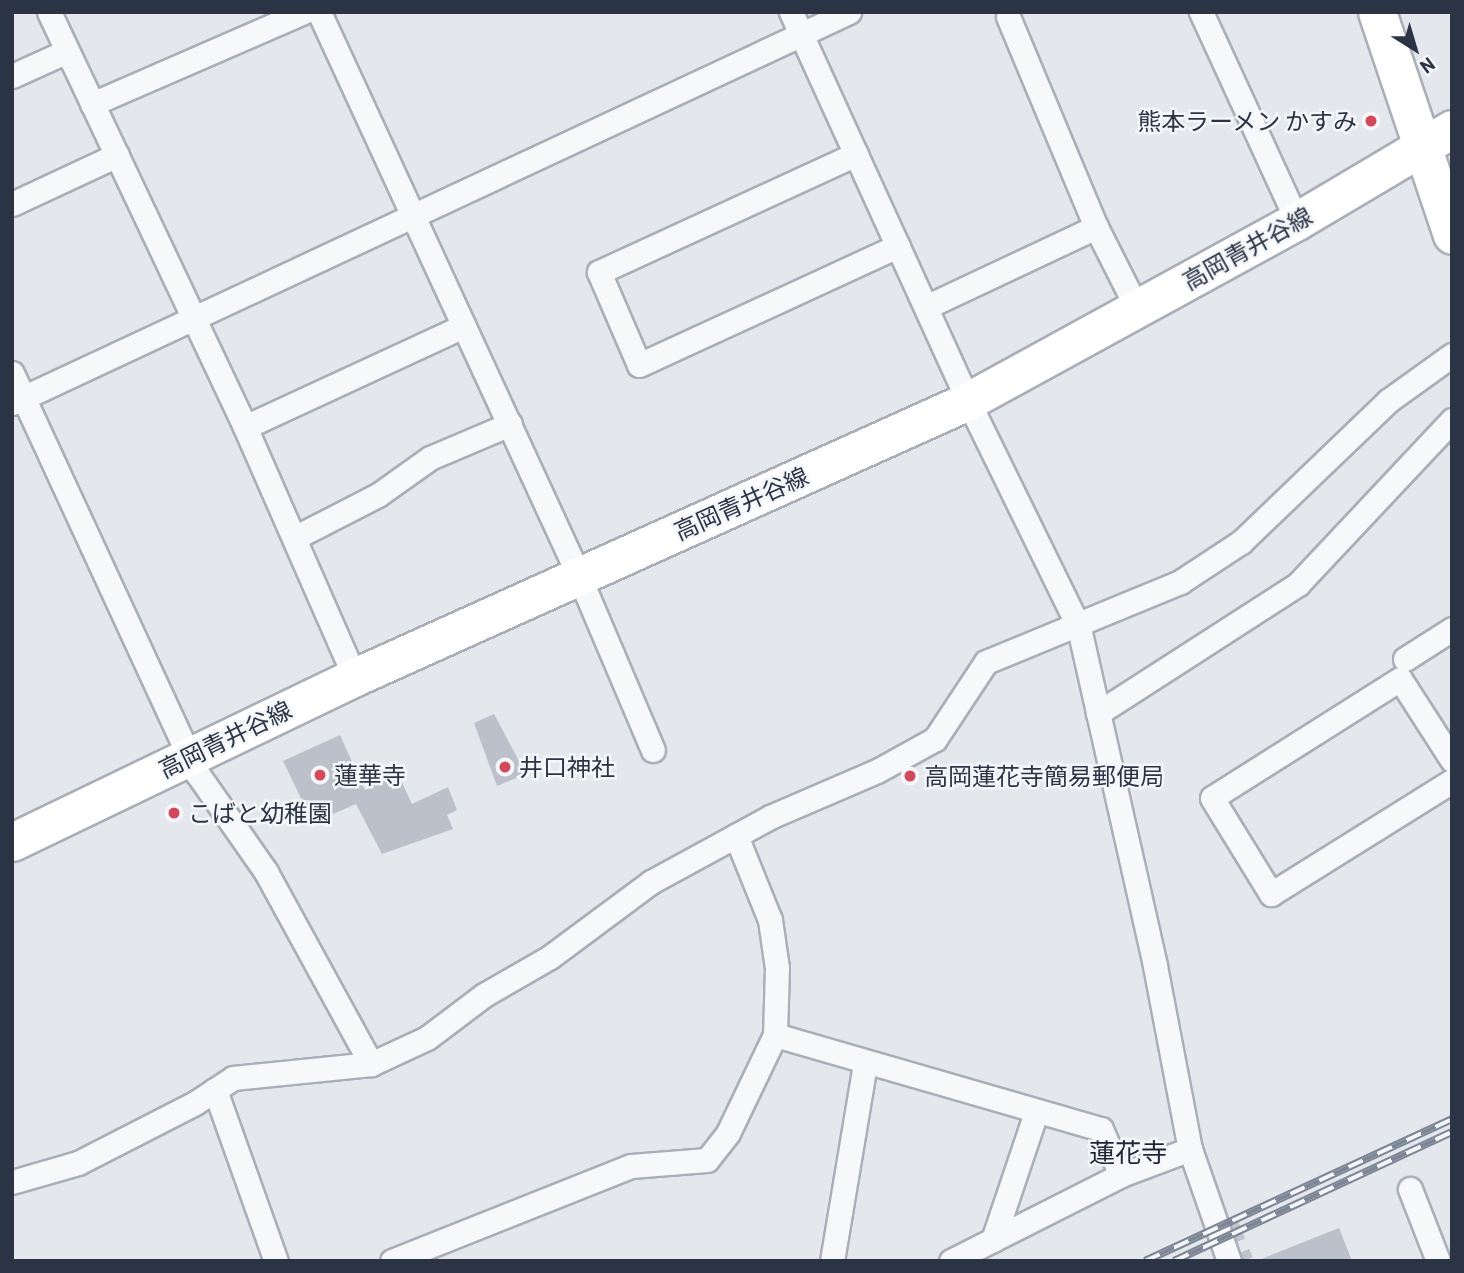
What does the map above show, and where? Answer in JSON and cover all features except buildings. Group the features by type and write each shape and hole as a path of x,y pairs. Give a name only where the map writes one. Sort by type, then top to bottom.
{"main road":[{"path":"1377,12 1436,138 1452,235"},
{"name":"高岡青井谷線","path":"14,836 355,677 968,401 1297,221 1436,138"}],"street":[{"path":"49,12 296,537 355,677"},
{"path":"92,104 304,12"},
{"path":"319,12 579,576 653,750"},
{"path":"791,12 928,306 968,401 1079,628 1155,966 1190,1149 1229,1261"},
{"path":"18,400 849,12"},
{"path":"1201,12 1297,221"},
{"path":"1011,14 1096,227 1137,308"},
{"path":"12,76 67,51"},
{"path":"856,154 599,272 639,365 898,246"},
{"path":"12,204 117,155"},
{"path":"928,306 1096,227"},
{"path":"245,427 464,326"},
{"path":"12,1182 78,1163 233,1078 371,1064 427,1038 484,995 550,957 651,882 736,836 877,771 935,739 986,662 1079,628 1180,582 1241,542 1388,401 1450,362"},
{"path":"12,373 18,400 189,756 267,872 371,1064"},
{"path":"1098,713 1298,584 1452,420"},
{"path":"296,537 378,495 430,457 510,424"},
{"path":"1405,659 1452,629"},
{"path":"1452,760 1400,680 1212,798 1271,894 1452,781"},
{"path":"392,1261 631,1166 707,1160 728,1133 775,1035 777,968 770,919 736,836"},
{"path":"775,1035 1101,1129 1121,1175"},
{"path":"832,1261 865,1063"},
{"path":"215,1090 276,1261"},
{"path":"993,1240 1035,1112"},
{"path":"951,1261 1121,1175 1190,1149"},
{"path":"1410,1189 1437,1261"}],"tunnel":[{"path":"1226,1221 1242,1261"}],"railway":[{"path":"1145,1261 1452,1119"},
{"path":"1174,1261 1452,1132"}],"place":[{"name":"熊本ラーメン かすみ","path":"1371,121"},
{"name":"井口神社","path":"505,767"},
{"name":"蓮華寺","path":"320,775"},
{"name":"高岡蓮花寺簡易郵便局","path":"910,776"},
{"name":"こばと幼稚園","path":"174,813"}],"district":[{"name":"蓮花寺","path":"1128,1152"}]}
